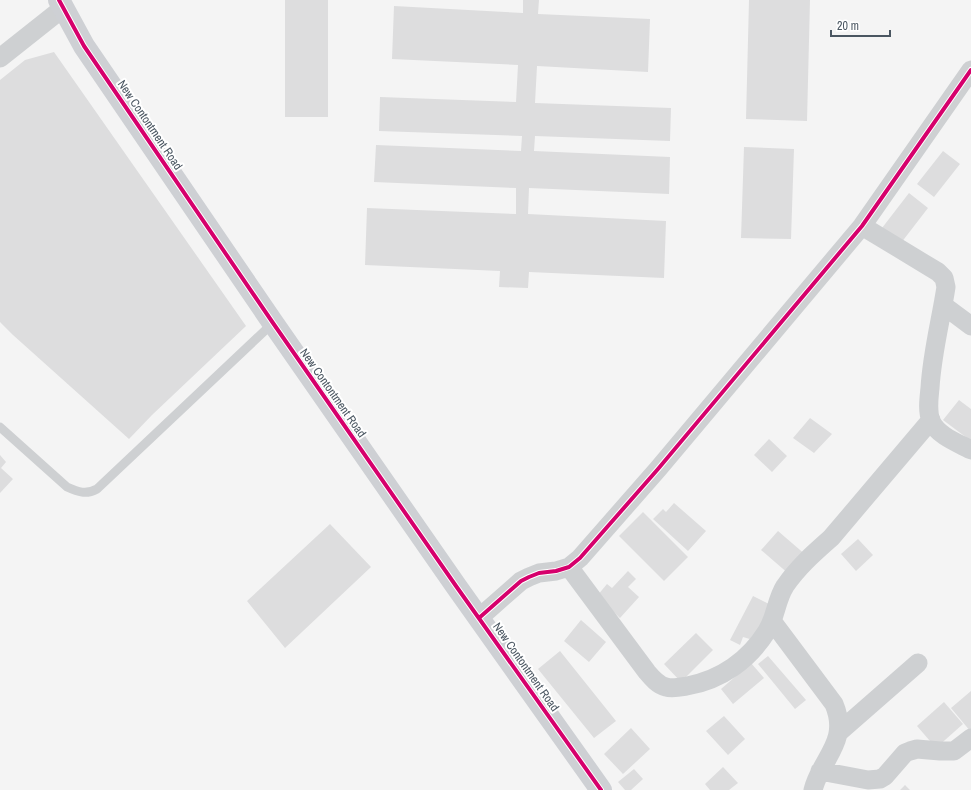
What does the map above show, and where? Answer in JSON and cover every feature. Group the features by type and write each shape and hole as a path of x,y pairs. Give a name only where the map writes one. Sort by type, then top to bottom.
{"street":[{"path":"0,58 61,4"},
{"name":"New Contontment Road","path":"61,4 84,46 273,323 601,790"},
{"path":"479,618 521,582 529,577 539,573 556,571 569,567 580,558 658,469 862,226 971,70"},
{"path":"862,226 938,272 944,278 946,287 934,352 928,404 931,420 938,431 971,450"},
{"path":"943,305 971,326"},
{"path":"569,567 647,672 656,681 666,687 680,687 696,685 709,680 731,670 760,642 772,621 784,587 813,553 831,538 931,420"},
{"path":"772,621 834,704 837,712 838,733 832,752 815,780 812,790"},
{"path":"838,733 918,663"},
{"path":"820,771 868,780 880,779 885,776 905,753 910,750 954,750 971,738"}],"lane":[{"path":"0,427 67,487 77,492 89,493 97,489 273,323"}],"building":[{"path":"285,0 328,0 328,117 285,117"},
{"path":"523,0 539,0 538,14 650,19 648,72 537,66 535,103 671,108 670,141 535,136 534,151 670,157 669,194 529,188 528,214 666,221 664,278 529,272 528,288 499,287 500,271 365,265 367,208 516,214 516,188 374,182 376,145 521,151 522,136 379,131 380,97 516,102 518,65 392,59 394,6 523,13"},
{"path":"749,0 810,0 807,121 746,119"},
{"path":"54,52 246,326 152,415 129,439 0,322 0,80 25,60"},
{"path":"744,147 794,149 791,239 741,238"},
{"path":"943,151 960,164 934,197 917,184"},
{"path":"909,193 928,208 901,243 882,228"},
{"path":"959,400 971,409 971,441 943,420"},
{"path":"810,418 832,434 814,453 793,438"},
{"path":"769,439 787,456 772,472 754,455"},
{"path":"0,455 6,462 1,468 13,479 0,493"},
{"path":"674,503 706,531 688,551 653,519 663,509 666,512"},
{"path":"643,512 688,557 664,581 619,536"},
{"path":"330,524 371,567 285,648 247,601"},
{"path":"778,531 807,556 790,575 761,550"},
{"path":"858,539 873,555 856,571 841,554"},
{"path":"628,571 636,579 628,587 639,597 620,618 597,596 607,584 612,588"},
{"path":"753,596 773,606 753,640 743,637 740,645 730,640"},
{"path":"581,620 606,642 589,662 564,641"},
{"path":"696,633 713,650 681,682 664,664"},
{"path":"560,651 616,721 594,738 538,669"},
{"path":"768,656 806,700 795,709 758,664"},
{"path":"751,663 764,678 733,704 721,689"},
{"path":"971,691 971,732 951,708"},
{"path":"944,702 963,724 936,748 917,726"},
{"path":"724,716 745,739 728,755 706,731"},
{"path":"631,728 650,749 623,774 604,754"},
{"path":"723,767 738,783 729,790 710,790 705,784"},
{"path":"634,769 643,779 631,790 625,790 618,782"},
{"path":"905,785 910,790 900,790"}],"cycle path":[{"path":"59,0 84,46 273,323 456,586 601,790"},
{"path":"479,618 521,581 539,573 556,571 569,567 580,558 658,469 862,226 971,70"}]}
